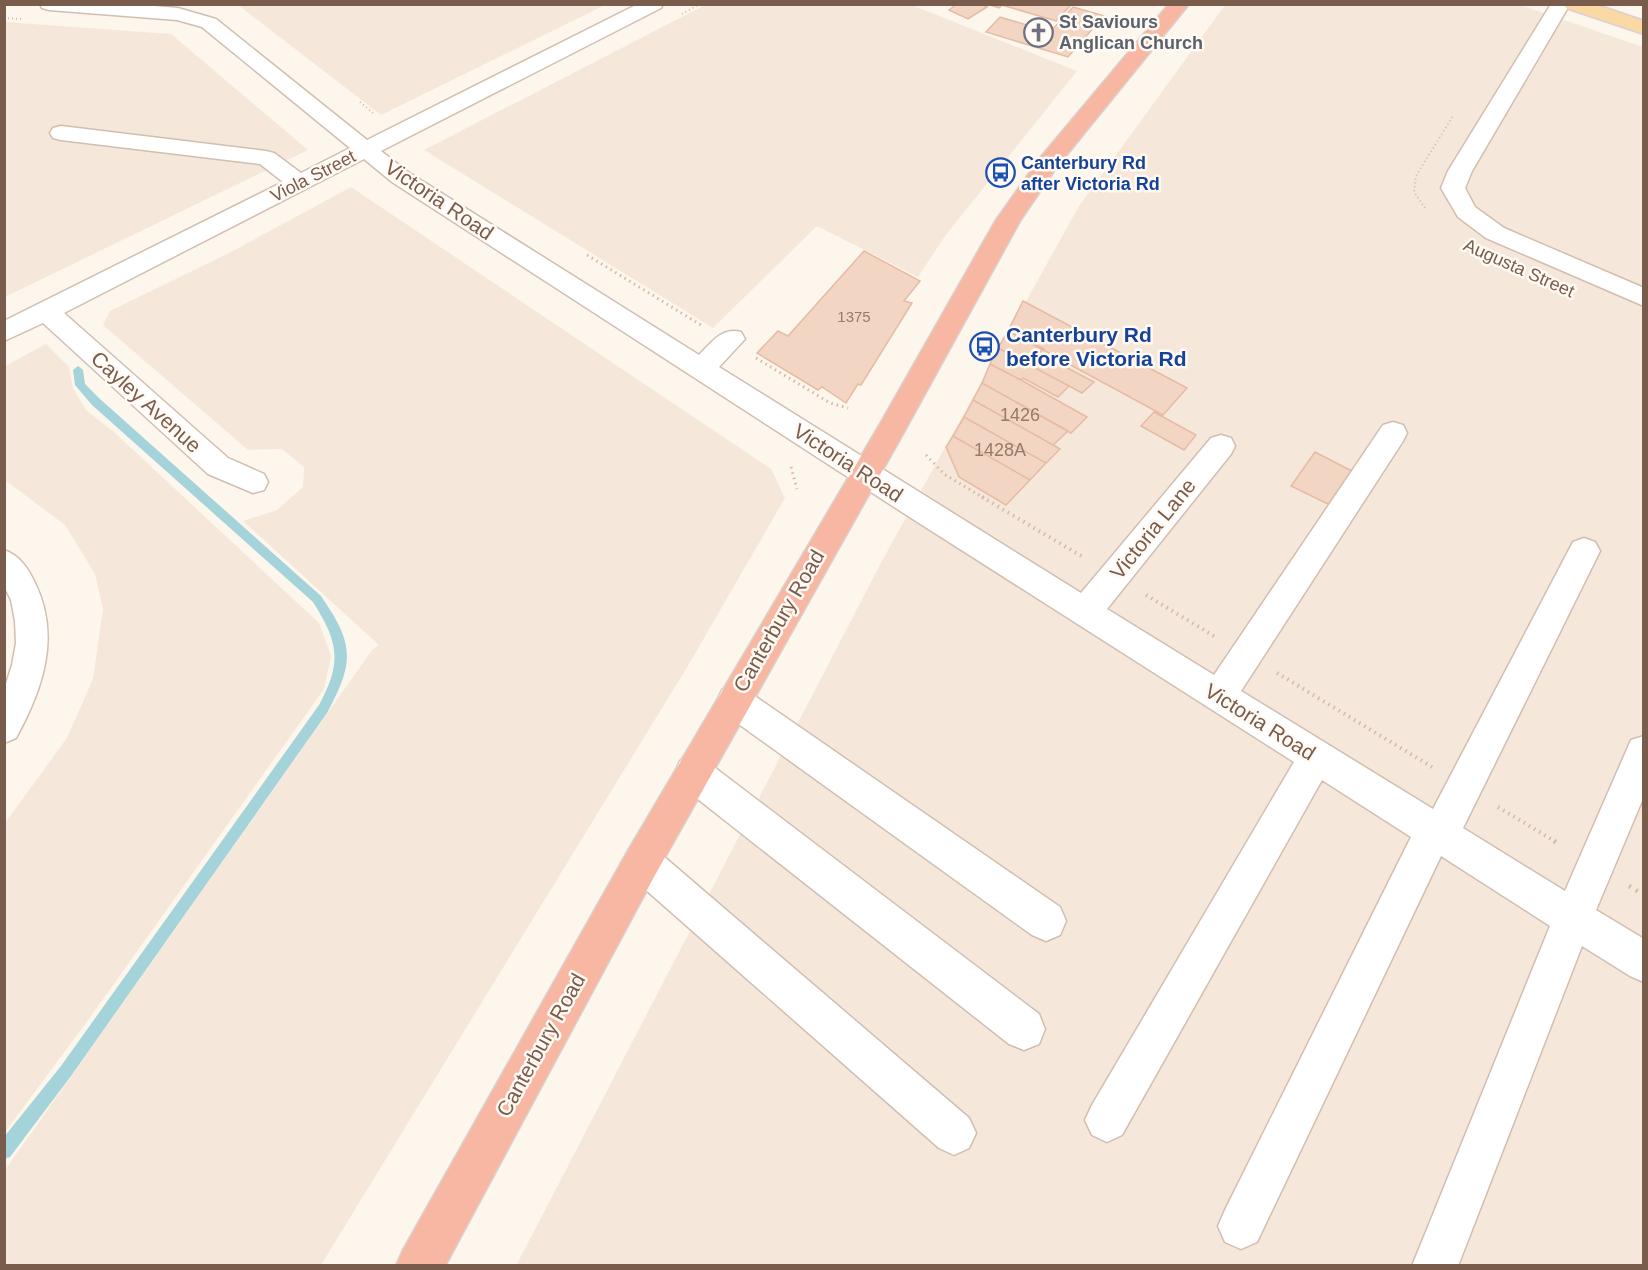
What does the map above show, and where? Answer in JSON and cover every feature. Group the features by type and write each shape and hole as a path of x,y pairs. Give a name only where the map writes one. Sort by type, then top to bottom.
{"highway":[{"name":"Canterbury Road","path":"419,1266 642,862 865,474 1008,219 1048,163 1180,4"}],"main road":[{"path":"1573,4 1644,28"}],"street":[{"name":"Victoria Road","path":"49,4 183,9 217,28 400,177 865,474 1644,962"},
{"name":"Viola Street","path":"4,332 654,4"},
{"name":"Augusta Street","path":"1560,4 1460,171 1454,188 1466,212 1495,233 1644,298"},
{"path":"60,133 266,158 300,183"},
{"name":"Cayley Avenue","path":"46,311 218,466 253,482"},
{"path":"701,369 731,340"},
{"path":"1219,696 1393,434"},
{"name":"Victoria Lane","path":"1085,612 1221,446"},
{"path":"1241,1226 1437,832 1464,786 1584,552"},
{"path":"4,563 24,585 32,608 32,637 27,674 4,727"},
{"path":"734,701 1046,921"},
{"path":"1436,1266 1573,918 1644,753"},
{"path":"1107,1120 1316,757"},
{"path":"693,773 1024,1029"},
{"path":"642,862 954,1133"}],"path":[{"path":"4,18 27,20"},
{"path":"1430,214 1414,192 1416,176 1458,108"},
{"name":"Victoria Road","path":"581,252 731,340 830,403 848,408"},
{"path":"926,455 944,474 1644,895"}],"shaded area":[{"path":"238,5 605,5 381,115"},
{"path":"705,5 912,5 1077,71 945,236 918,277 817,226 713,328 424,150"},
{"path":"1225,5 1520,5 1643,47 1643,1265 516,1266 883,559 1079,206"},
{"path":"5,22 171,34 308,150 5,297"},
{"path":"351,187 771,469 785,498 689,664 321,1265 5,1265 5,1170 372,650 379,645 243,521 277,510 303,487 304,467 282,449 248,450 103,325 110,311 231,252"},
{"path":"46,344 69,367 73,388 86,410 114,432 319,623 331,656 324,689 86,1023 5,1132 5,823 67,738 93,679 103,609 95,574 65,525 5,480 5,366"}],"building":[{"path":"957,4 981,4 987,7 968,19 949,10"},
{"path":"987,4 1071,5 1056,21 1002,5 999,8"},
{"name":"St Saviours Anglican Church","path":"1073,7 1104,16 1068,57 986,32 1000,17 1050,32"},
{"path":"864,251 920,281 904,301 912,303 861,385 858,384 846,403 822,387 818,390 757,353 778,331 788,336"},
{"path":"1023,301 1187,388 1163,415 1008,331"},
{"path":"1008,331 1044,349 1039,353 1094,382 1082,393 998,348"},
{"path":"998,348 1069,386 1058,397 1023,378 1021,380 990,364"},
{"path":"990,364 1087,417 1071,433 982,383"},
{"path":"982,383 1068,431 1053,445 973,400"},
{"path":"973,400 1060,449 1046,463 964,417"},
{"path":"1154,412 1196,435 1184,450 1141,426"},
{"path":"964,417 1046,463 1030,480 953,436"},
{"path":"953,436 1030,480 1006,505 959,477 946,447"},
{"path":"1315,452 1352,471 1330,505 1291,486"}],"waterway":[{"path":"4,1151 66,1071 323,709 332,693 341,665 340,641 335,628 317,599 96,402 80,385 78,370"}],"place":[{"name":"St Saviours Anglican Church","path":"1038,32"},
{"name":"Canterbury Rd after Victoria Rd","path":"1000,173"},
{"name":"Canterbury Rd before Victoria Rd","path":"985,347"}]}
